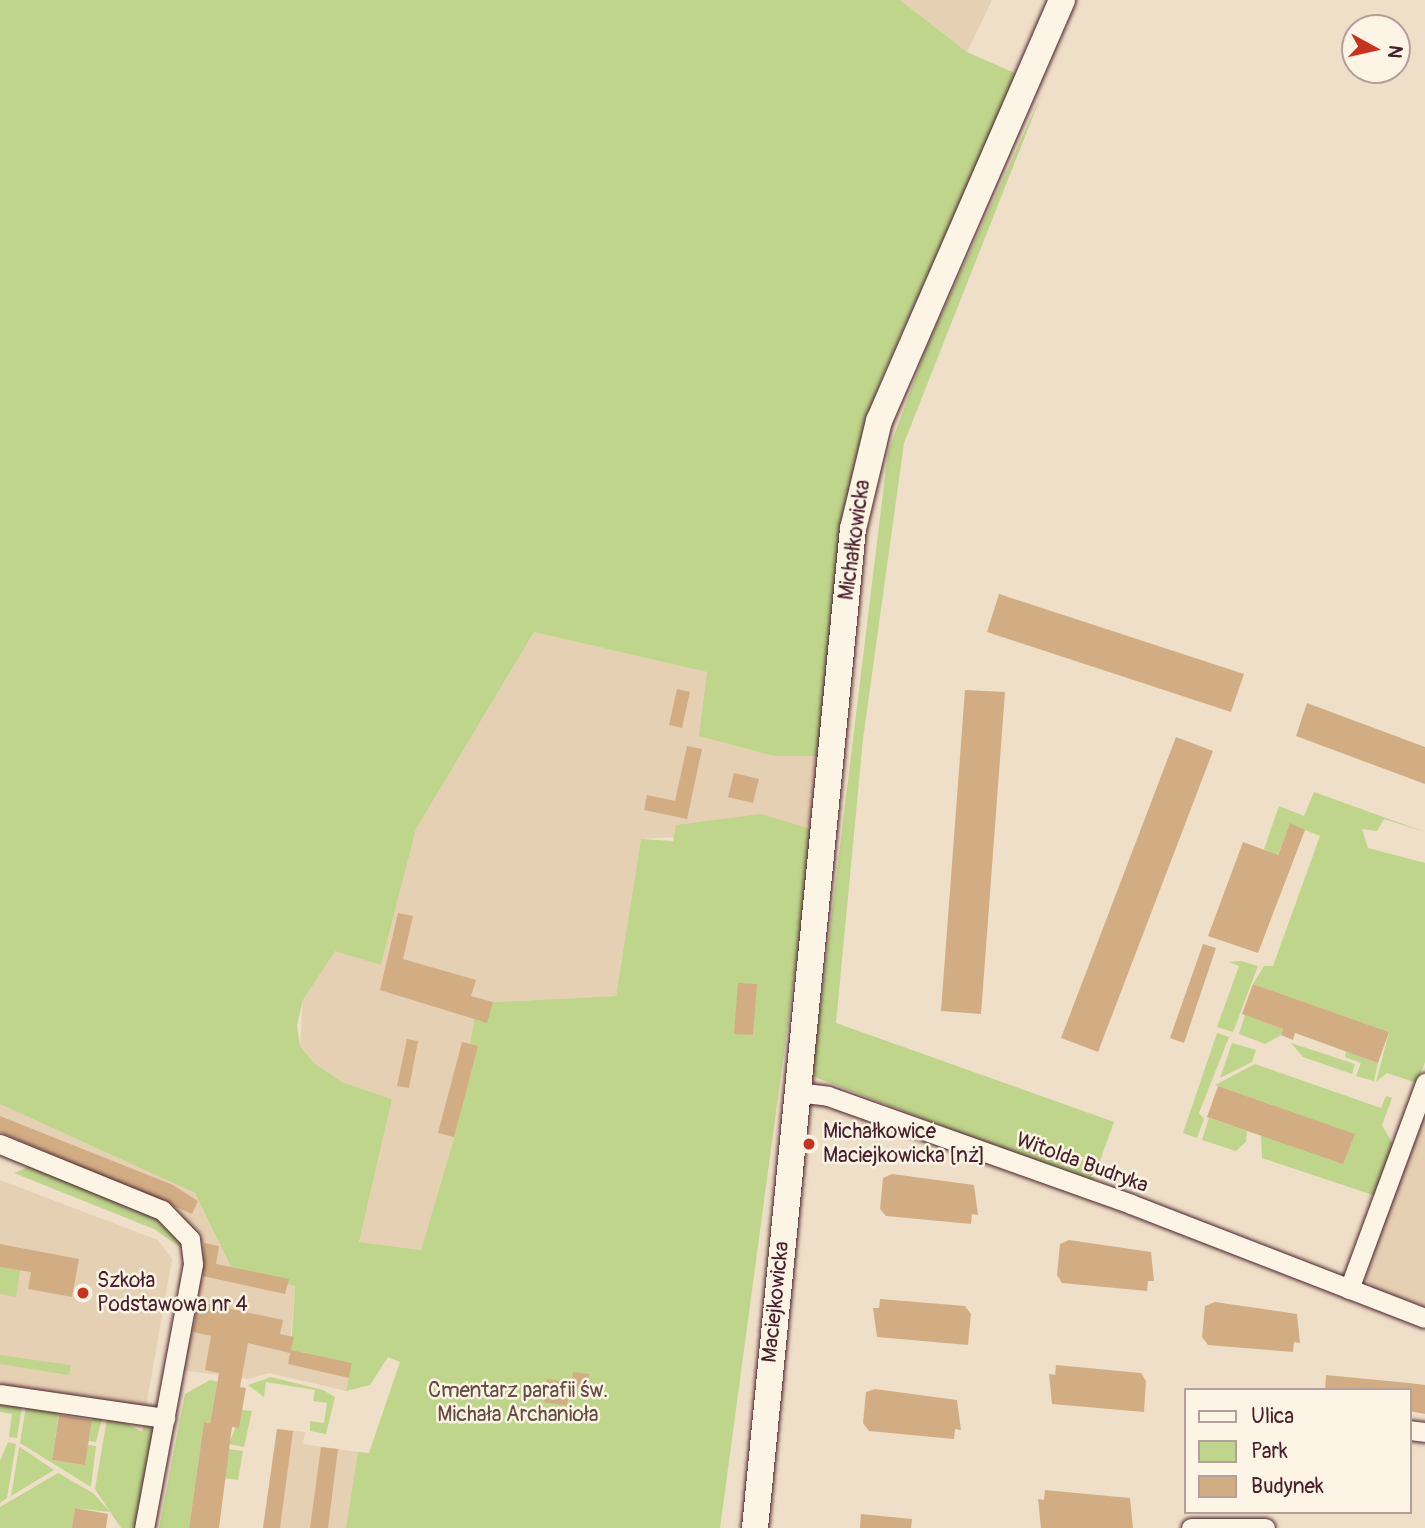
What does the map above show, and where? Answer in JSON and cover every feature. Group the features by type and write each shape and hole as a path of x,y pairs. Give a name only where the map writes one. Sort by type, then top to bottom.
{"street":[{"name":"Michałkowicka","path":"798,1084 853,529 867,465 919,320 1062,0"},
{"path":"1349,1289 1425,1083"},
{"name":"Witolda Budryka","path":"798,1084 1131,1204 1425,1318"},
{"name":"Maciejkowicka","path":"755,1528 798,1084"},
{"path":"0,1144 162,1210 183,1227 193,1264 144,1528"},
{"path":"0,1394 165,1418"},
{"path":"1191,1528 1265,1528"}],"shaded area":[{"path":"900,0 992,0 967,52"},
{"path":"534,632 708,672 825,756 814,830 641,839 616,996 477,1003 454,1138 421,1250 359,1242 392,1099 342,1082 314,1063 300,1046 303,1000 335,950 381,965 416,829"},
{"path":"0,1104 195,1193 231,1267 295,1285 291,1336 352,1363 346,1391 269,1373 248,1379 180,1370 199,1244 0,1138"},
{"path":"1425,1109 1425,1306 1373,1288 1365,1279"},
{"name":"Szkoła Podstawowa nr 4","path":"0,1180 158,1240 172,1259 146,1407 0,1386"},
{"path":"277,1429 305,1432 303,1444 358,1452 347,1528 263,1528"}],"green space":[{"name":"Cmentarz parafii św. Michała Archanioła","path":"0,0 900,0 967,52 1017,74 879,384 854,467 839,548 825,756 774,756 699,736 707,672 534,632 416,829 381,965 335,951 303,1000 297,1025 300,1046 314,1063 342,1082 392,1099 359,1242 421,1250 454,1138 477,1003 616,996 641,839 673,841 676,825 761,814 814,830 720,1528 346,1528 358,1452 369,1453 400,1362 388,1357 370,1385 346,1391 352,1363 291,1350 295,1286 231,1267 195,1193 0,1104"},
{"path":"1041,96 904,443 863,739 836,1023 1114,1122 1092,1183 812,1076 888,452 927,346"},
{"path":"1314,792 1425,832 1384,819 1377,831 1362,829 1368,848 1425,863 1425,1062 1417,1083 1387,1073 1376,1082 1389,1032 1253,984 1264,966 1273,966 1320,836 1290,824 1277,856 1264,849 1279,806 1304,816"},
{"path":"1241,961 1258,966 1233,1032 1217,1027 1239,966 1229,962"},
{"path":"1245,1015 1283,1029 1281,1035 1265,1044 1239,1034"},
{"path":"1217,1033 1229,1037 1199,1113 1204,1119 1197,1138 1183,1133"},
{"path":"1232,1043 1256,1050 1252,1062 1220,1078"},
{"path":"1291,1043 1355,1064 1352,1074 1303,1057"},
{"path":"1346,1051 1378,1063 1374,1081 1356,1076 1361,1063 1345,1057"},
{"path":"1255,1064 1381,1108 1386,1096 1392,1098 1382,1125 1395,1148 1376,1196 1262,1158 1261,1136 1354,1134 1215,1085"},
{"path":"1209,1118 1247,1131 1246,1142 1236,1151 1202,1140"},
{"path":"31,1166 164,1217 187,1252 154,1229 14,1173"},
{"path":"0,1267 20,1270 16,1297 0,1294"},
{"path":"0,1355 71,1365 69,1375 0,1364"},
{"path":"271,1377 323,1390 335,1397 326,1434 310,1431 310,1421 324,1423 327,1403 313,1401 315,1390 266,1382 264,1397 248,1385"},
{"path":"210,1380 243,1387 217,1383 210,1423 204,1422 189,1528 159,1528 185,1394"},
{"path":"0,1397 23,1400 17,1438 9,1437 12,1414 0,1412"},
{"path":"27,1400 104,1411 96,1442 89,1441 92,1418 59,1413 52,1460 85,1465 88,1445 96,1446 91,1487 20,1443"},
{"path":"242,1410 252,1411 244,1447 229,1444"},
{"path":"108,1413 142,1432 145,1420 154,1435 137,1528 121,1528 95,1489"},
{"path":"8,1442 16,1444 7,1498 0,1503 0,1461"},
{"path":"19,1448 54,1470 11,1496"},
{"path":"228,1449 243,1451 238,1480 223,1478"},
{"path":"58,1473 93,1493 110,1512 75,1508 72,1528 0,1528 0,1507"}],"building":[{"path":"999,594 1244,674 1231,712 987,632"},
{"path":"677,689 690,692 682,728 669,725"},
{"path":"965,690 1005,692 981,1014 941,1011"},
{"path":"1307,703 1425,747 1425,784 1296,736"},
{"path":"1176,737 1213,751 1098,1052 1061,1038"},
{"path":"687,746 702,749 687,819 644,810 647,795 675,801"},
{"path":"734,773 759,779 753,803 728,797"},
{"path":"1290,823 1305,830 1258,953 1208,936 1243,842 1278,855"},
{"path":"398,913 413,916 403,959 476,980 471,996 493,1002 487,1023 380,990"},
{"path":"1203,944 1216,948 1184,1043 1170,1038"},
{"path":"738,983 757,984 753,1035 734,1034"},
{"path":"1253,984 1389,1032 1378,1063 1295,1033 1293,1040 1281,1035 1283,1029 1242,1014"},
{"path":"407,1039 418,1041 409,1088 397,1086"},
{"path":"462,1042 478,1046 454,1137 438,1133"},
{"path":"1218,1086 1355,1134 1343,1164 1207,1117"},
{"path":"0,1116 173,1185 198,1201 192,1214 0,1132"},
{"path":"892,1174 974,1185 978,1215 972,1214 971,1224 886,1216 880,1209 883,1178"},
{"path":"1069,1240 1151,1252 1154,1281 1148,1281 1147,1291 1062,1283 1057,1275 1060,1244"},
{"path":"204,1243 219,1246 216,1264 289,1279 285,1294 203,1276"},
{"path":"0,1244 79,1259 72,1297 28,1289 31,1272 0,1267"},
{"path":"880,1299 965,1306 971,1314 968,1345 877,1337 873,1308 879,1308"},
{"path":"1215,1302 1297,1314 1300,1343 1294,1342 1293,1352 1208,1345 1202,1337 1205,1306"},
{"path":"209,1304 283,1320 280,1334 294,1337 291,1350 352,1363 349,1378 288,1364 290,1353 248,1343 240,1387 246,1388 239,1428 232,1427 219,1528 189,1528 204,1422 210,1423 219,1373 205,1370 211,1336 193,1332 198,1305"},
{"path":"1056,1365 1141,1373 1146,1381 1144,1412 1052,1404 1049,1374 1055,1375"},
{"path":"573,1372 589,1374 587,1390 571,1388"},
{"path":"1326,1375 1409,1383 1409,1388 1325,1388"},
{"path":"547,1379 571,1383 567,1406 544,1402"},
{"path":"1409,1383 1425,1385 1425,1414 1411,1411"},
{"path":"875,1389 957,1400 961,1430 955,1429 954,1439 869,1431 863,1423 866,1392"},
{"path":"59,1415 92,1420 85,1465 52,1460"},
{"path":"277,1429 293,1431 280,1528 263,1528"},
{"path":"321,1447 338,1449 328,1528 310,1528"},
{"path":"1045,1490 1130,1498 1133,1528 1041,1528 1038,1499 1044,1500"},
{"path":"75,1508 108,1514 106,1528 72,1528"},
{"path":"861,1514 912,1519 911,1528 860,1528"}],"place":[{"name":"Michałkowice Maciejkowicka [nż]","path":"809,1144"},
{"name":"Szkoła Podstawowa nr 4","path":"83,1293"}]}
